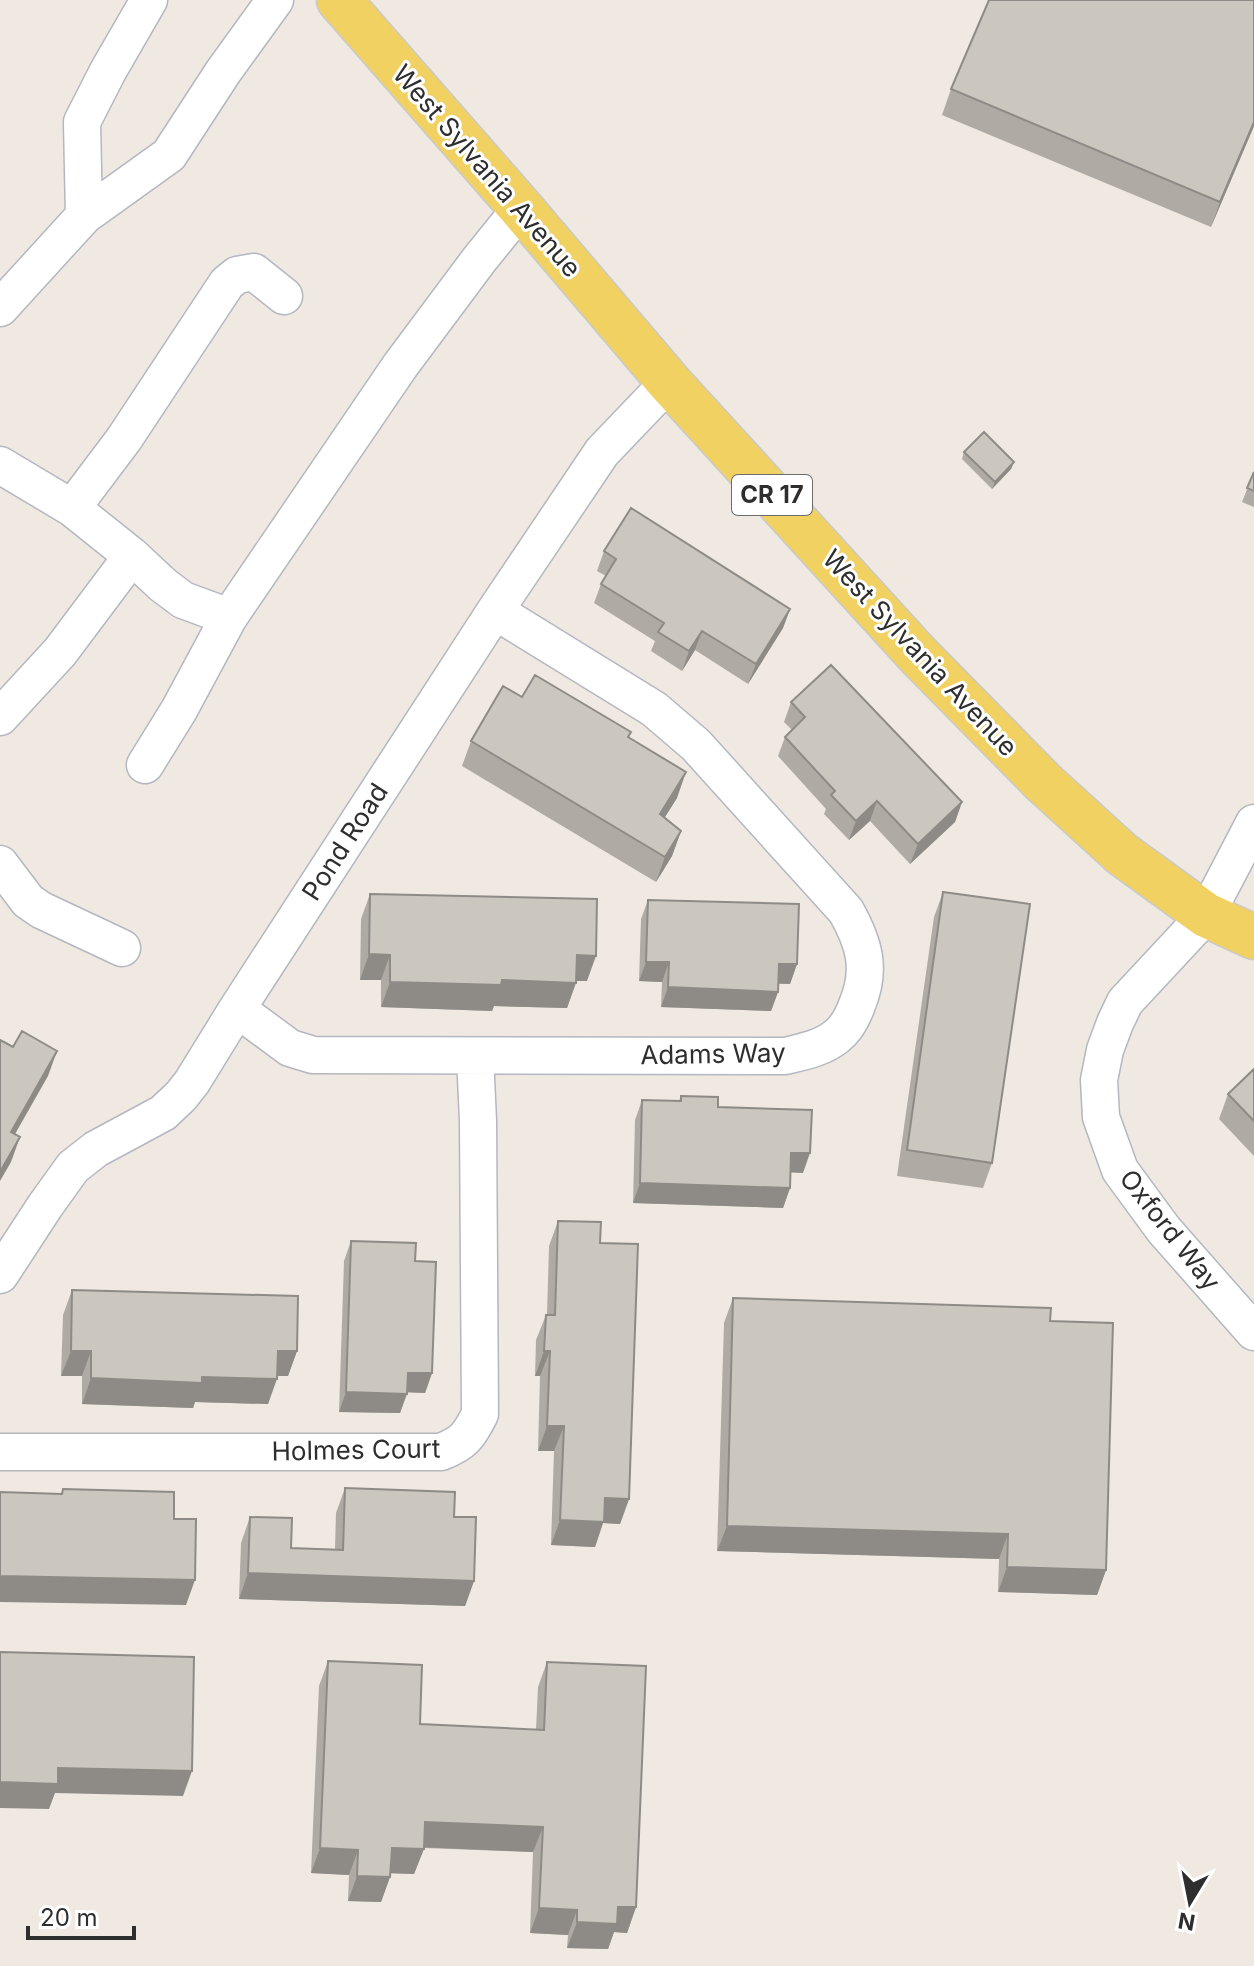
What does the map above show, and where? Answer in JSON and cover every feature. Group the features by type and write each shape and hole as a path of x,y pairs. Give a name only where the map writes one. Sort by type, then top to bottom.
{"main road":[{"name":"West Sylvania Avenue","path":"339,0 669,382 917,654 1043,782 1122,854 1206,915 1254,937"}],"street":[{"path":"84,216 82,122 149,0"},
{"path":"0,308 84,216 169,155 275,0"},
{"path":"145,765 179,710 229,617 400,366 521,208"},
{"path":"72,508 124,439 227,283 237,275 254,272 284,296"},
{"name":"Pond Road","path":"0,1275 73,1167 96,1149 163,1113 192,1082 495,611 602,452 669,382"},
{"path":"0,465 72,508 183,600 229,617"},
{"path":"0,717 60,652 132,556"},
{"name":"Adams Way","path":"237,1009 290,1048 313,1055 785,1056 809,1050 837,1036 852,1017 864,988 865,963 860,935 846,911 696,745 654,709 495,611"},
{"name":"Oxford Way","path":"1254,823 1206,915 1125,1002 1105,1050 1099,1080 1101,1117 1120,1170 1164,1230 1254,1332"},
{"path":"0,864 28,901 41,910 122,948"},
{"name":"Holmes Court","path":"0,1452 441,1452 457,1446 470,1434 480,1414 475,1056"}],"building":[{"path":"989,0 1254,0 1254,122 1220,202 951,89"},
{"path":"984,432 1014,462 995,482 964,452"},
{"path":"1254,472 1254,491 1247,488"},
{"path":"631,508 790,609 756,664 702,631 689,651 658,632 664,623 601,584 616,559 604,551"},
{"path":"831,665 962,802 918,844 877,801 856,821 831,795 835,791 785,737 805,717 791,702"},
{"path":"535,675 631,732 628,737 686,772 660,814 681,831 665,857 471,741 503,686 522,697"},
{"path":"943,892 1030,904 992,1163 907,1150"},
{"path":"370,894 597,899 596,956 577,955 576,983 502,980 501,985 390,982 390,955 369,954"},
{"path":"648,900 799,904 797,964 779,964 778,992 668,987 669,962 646,962"},
{"path":"22,1031 57,1051 11,1132 20,1137 0,1172 0,1040 13,1047"},
{"path":"1254,1069 1254,1121 1228,1094"},
{"path":"681,1096 718,1097 718,1107 812,1110 810,1153 791,1153 790,1188 640,1183 642,1100 681,1101"},
{"path":"558,1221 601,1222 600,1243 638,1244 629,1499 605,1498 604,1522 560,1520 564,1426 547,1426 550,1351 544,1351 546,1315 555,1315"},
{"path":"351,1241 416,1243 415,1261 436,1262 432,1373 408,1373 407,1394 346,1392"},
{"path":"72,1290 298,1296 297,1351 278,1351 277,1379 202,1377 202,1383 91,1378 91,1351 71,1351"},
{"path":"733,1298 1051,1308 1050,1321 1113,1323 1106,1570 1007,1567 1008,1534 727,1526"},
{"path":"345,1488 455,1492 454,1517 476,1517 474,1581 248,1573 250,1517 292,1518 291,1548 343,1550"},
{"path":"63,1489 174,1492 174,1519 196,1519 195,1580 0,1576 0,1492 62,1494"},
{"path":"0,1652 194,1657 192,1771 58,1768 58,1784 0,1782"},
{"path":"328,1661 422,1665 420,1724 544,1730 547,1662 646,1666 636,1907 618,1907 617,1924 577,1922 577,1910 539,1908 543,1827 425,1822 424,1849 392,1848 390,1877 357,1876 358,1850 320,1848"}]}
